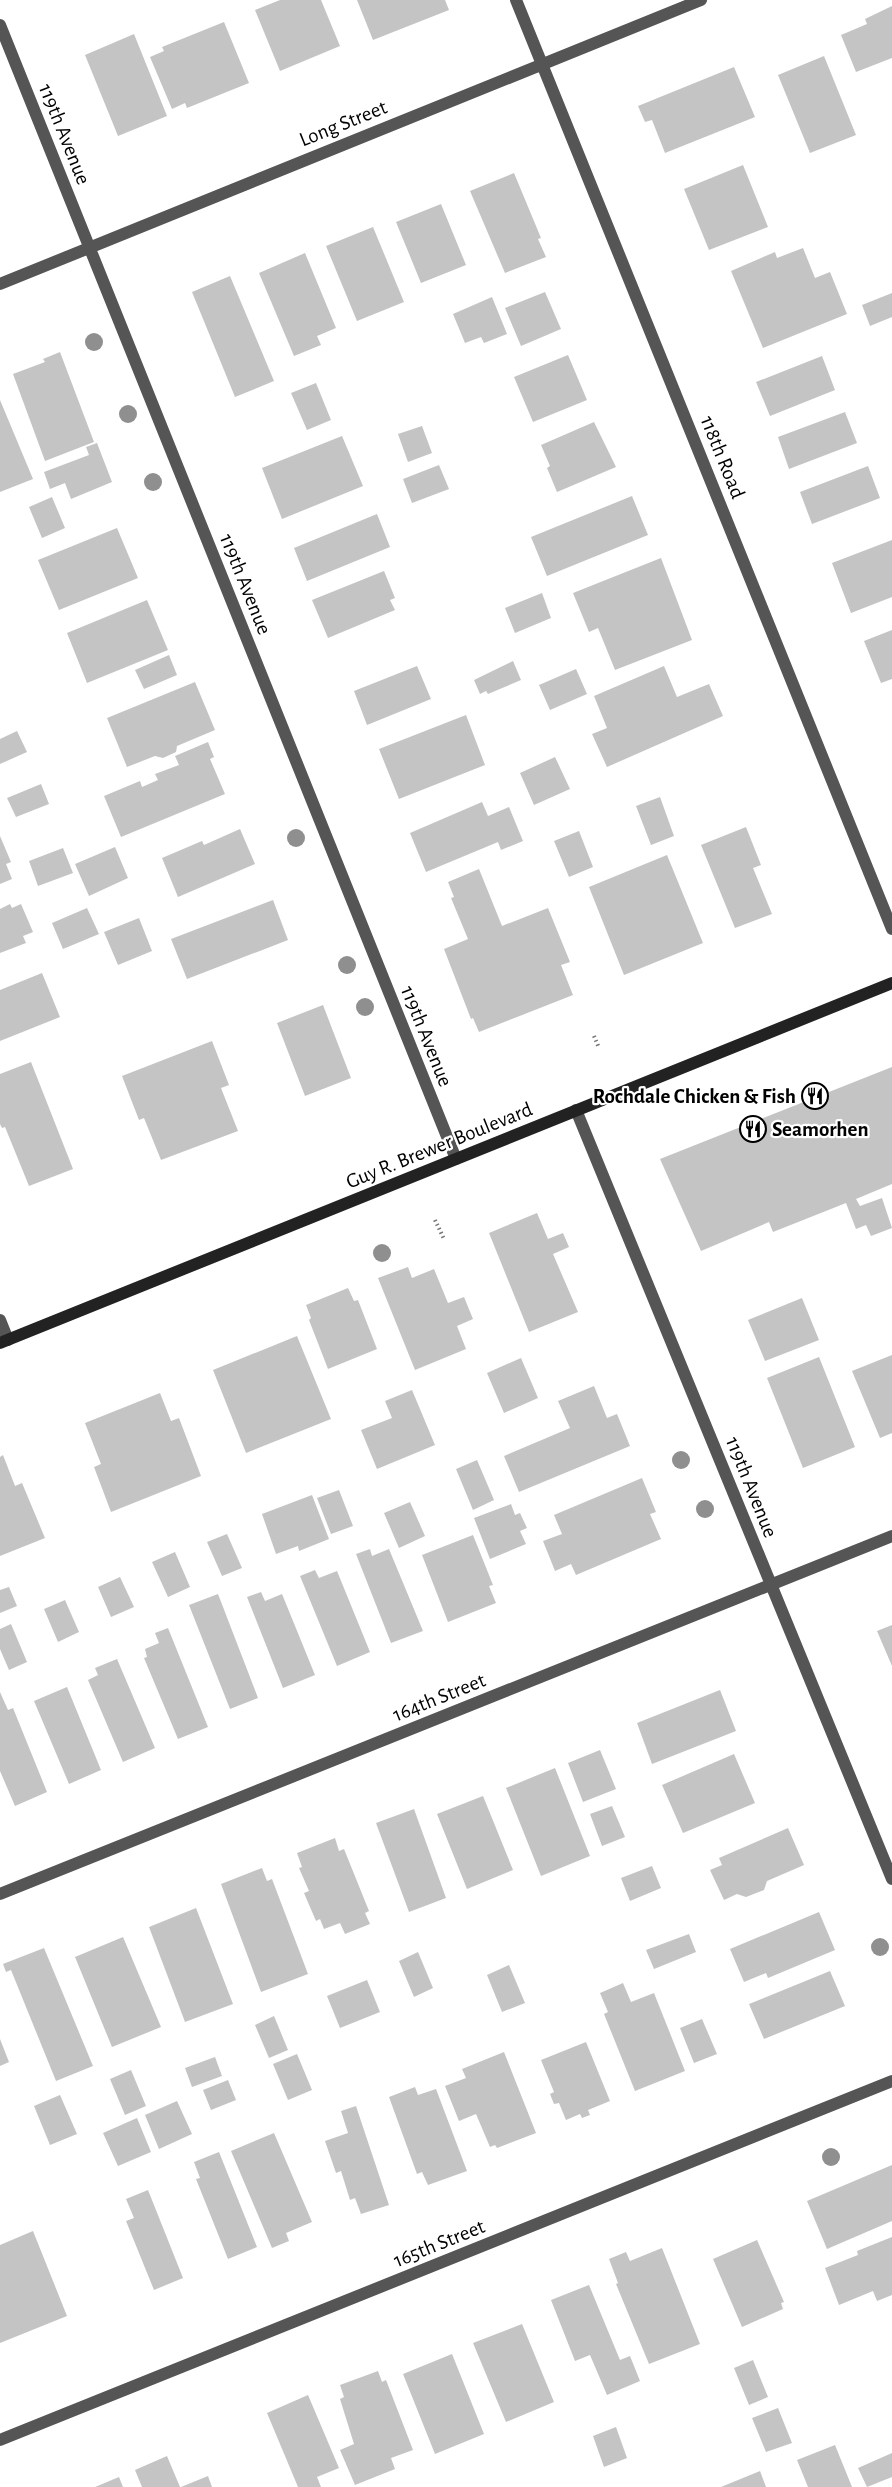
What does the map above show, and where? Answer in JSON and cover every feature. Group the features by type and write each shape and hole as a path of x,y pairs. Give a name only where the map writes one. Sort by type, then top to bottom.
{"main road":[{"name":"Guy R. Brewer Boulevard","path":"4,1341 892,983"}],"street":[{"name":"118th Road","path":"516,0 892,929"},
{"name":"Long Street","path":"0,284 701,0"},
{"name":"119th Avenue","path":"0,25 456,1159"},
{"name":"119th Avenue","path":"576,1110 892,1879"},
{"path":"0,1320 4,1341"},
{"name":"164th Street","path":"0,1894 892,1536"},
{"name":"165th Street","path":"0,2440 892,2081"}],"path":[{"path":"594,1036 599,1048"},
{"path":"435,1220 444,1239"}],"building":[{"path":"280,0 321,0 340,46 280,71 255,10"},
{"path":"357,0 445,0 449,10 373,40"},
{"path":"892,6 892,58 856,72 841,35 867,24 865,19"},
{"path":"224,22 249,83 187,108 185,103 172,109 150,57 164,51 162,47"},
{"path":"134,34 167,116 118,136 85,55"},
{"path":"824,56 856,135 810,153 778,75"},
{"path":"734,67 755,117 665,153 652,120 645,122 638,106"},
{"path":"743,165 768,227 709,250 684,189"},
{"path":"514,173 541,238 538,239 546,257 505,273 470,191"},
{"path":"441,204 466,265 421,283 396,222"},
{"path":"373,227 404,302 357,321 326,246"},
{"path":"803,248 815,278 830,272 847,314 763,348 731,271 775,252 777,258"},
{"path":"305,253 336,328 317,336 321,345 294,356 259,273"},
{"path":"230,276 274,381 235,397 192,292"},
{"path":"545,292 561,329 521,346 505,308"},
{"path":"892,293 892,317 870,326 862,305"},
{"path":"492,297 507,334 484,343 481,337 465,343 453,314"},
{"path":"60,352 94,442 45,461 13,374 45,362 43,359"},
{"path":"568,355 587,400 533,422 514,377"},
{"path":"822,356 835,390 770,416 756,382"},
{"path":"316,383 331,420 307,430 291,393"},
{"path":"0,400 33,479 0,492"},
{"path":"845,412 857,443 789,469 778,437"},
{"path":"594,422 616,467 557,492 541,445"},
{"path":"422,426 432,453 408,462 398,434"},
{"path":"342,436 363,486 282,519 262,468"},
{"path":"97,443 112,482 71,499 65,483 50,489 44,472 89,455 86,447"},
{"path":"439,465 449,489 412,503 403,479"},
{"path":"868,466 880,498 812,524 800,492"},
{"path":"632,496 648,535 547,576 531,537"},
{"path":"52,497 65,528 42,538 29,507"},
{"path":"377,514 390,547 307,581 294,548"},
{"path":"117,528 138,578 59,610 38,560"},
{"path":"892,540 892,597 851,613 832,563"},
{"path":"661,558 692,640 615,670 598,628 589,632 573,593"},
{"path":"384,571 395,598 390,600 395,610 328,638 312,600"},
{"path":"542,593 551,618 515,633 505,608"},
{"path":"147,600 168,650 87,683 67,633"},
{"path":"892,630 892,679 881,683 864,641"},
{"path":"169,655 177,675 144,689 135,670"},
{"path":"513,661 521,680 488,694 486,691 480,694 474,680"},
{"path":"417,666 431,699 367,725 354,691"},
{"path":"664,666 677,697 709,684 723,716 607,767 592,734 607,728 594,696"},
{"path":"576,669 587,694 550,710 539,685"},
{"path":"195,682 215,730 177,746 176,752 163,758 155,756 127,767 107,718"},
{"path":"466,715 485,765 399,799 379,749"},
{"path":"17,731 27,752 0,764 0,739"},
{"path":"208,742 214,757 210,759 225,794 121,837 104,796 140,781 142,787 158,780 155,774 179,765 175,756"},
{"path":"555,757 570,789 534,805 520,773"},
{"path":"41,784 49,804 16,817 7,798"},
{"path":"660,797 674,836 651,845 636,806"},
{"path":"482,802 488,816 509,807 523,841 501,850 498,842 426,872 410,833"},
{"path":"746,827 761,865 753,868 772,914 735,928 701,845"},
{"path":"240,829 255,864 178,897 162,858 202,841 204,845"},
{"path":"579,831 593,867 569,877 554,841"},
{"path":"0,836 11,862 6,864 12,879 0,884"},
{"path":"115,847 128,878 89,896 75,864"},
{"path":"63,848 73,873 38,886 29,861"},
{"path":"667,855 703,943 624,975 589,887"},
{"path":"479,869 502,926 548,908 570,962 561,965 573,995 479,1032 473,1018 471,1019 444,949 468,939 451,898 454,897 448,882"},
{"path":"273,900 288,940 187,979 171,939"},
{"path":"10,904 12,908 21,904 33,932 23,936 26,943 0,953 0,909"},
{"path":"87,908 99,934 63,949 52,923"},
{"path":"139,918 152,951 118,965 104,932"},
{"path":"42,973 60,1017 0,1041 0,990"},
{"path":"323,1005 351,1078 305,1096 277,1023"},
{"path":"212,1041 229,1085 221,1088 238,1131 161,1160 144,1118 139,1120 122,1076"},
{"path":"31,1062 73,1169 29,1186 5,1127 2,1128 0,1124 0,1074"},
{"path":"892,1067 892,1184 856,1199 860,1206 882,1198 892,1228 871,1236 866,1225 856,1229 846,1203 773,1232 769,1222 701,1251 660,1159"},
{"path":"537,1213 548,1239 563,1233 569,1247 553,1254 578,1312 529,1332 489,1233"},
{"path":"408,1267 412,1278 434,1269 448,1303 464,1297 473,1319 457,1326 466,1349 415,1370 378,1278"},
{"path":"348,1288 354,1301 358,1300 377,1349 328,1369 309,1320 311,1318 306,1305"},
{"path":"802,1298 819,1340 765,1361 748,1320"},
{"path":"297,1336 331,1419 246,1453 213,1370"},
{"path":"892,1355 892,1433 880,1438 852,1371"},
{"path":"819,1357 855,1447 803,1468 767,1378"},
{"path":"521,1358 538,1398 504,1413 487,1373"},
{"path":"594,1386 607,1418 617,1414 630,1446 519,1492 504,1456 570,1428 558,1401"},
{"path":"412,1390 435,1445 377,1469 361,1430 392,1418 385,1401"},
{"path":"160,1393 171,1421 179,1418 201,1476 111,1512 94,1467 101,1464 85,1423"},
{"path":"3,1455 15,1486 22,1483 45,1538 0,1556 0,1457"},
{"path":"477,1460 494,1500 473,1510 456,1469"},
{"path":"642,1478 656,1512 650,1514 661,1539 576,1575 571,1564 555,1571 543,1541 562,1534 554,1515"},
{"path":"339,1490 353,1526 331,1534 317,1498"},
{"path":"312,1495 329,1539 299,1551 298,1546 276,1554 262,1514"},
{"path":"410,1502 425,1536 399,1548 384,1513"},
{"path":"511,1504 515,1515 520,1513 527,1528 520,1531 526,1544 490,1559 474,1518"},
{"path":"227,1534 242,1568 222,1576 207,1542"},
{"path":"473,1535 493,1585 489,1586 496,1603 448,1622 422,1555"},
{"path":"370,1549 372,1556 389,1549 423,1631 391,1643 356,1554"},
{"path":"175,1552 190,1587 168,1597 152,1562"},
{"path":"315,1570 319,1578 337,1571 370,1652 337,1666 300,1576"},
{"path":"120,1577 134,1607 111,1617 98,1587"},
{"path":"9,1587 17,1606 0,1613 0,1590"},
{"path":"261,1592 265,1601 282,1594 315,1675 283,1688 247,1597"},
{"path":"218,1594 258,1698 230,1709 189,1605"},
{"path":"65,1600 79,1632 58,1642 44,1609"},
{"path":"11,1624 27,1662 9,1670 0,1649 0,1629"},
{"path":"892,1625 892,1666 877,1631"},
{"path":"168,1628 208,1727 178,1739 144,1658 147,1657 145,1649 159,1643 155,1633"},
{"path":"117,1659 155,1748 123,1762 88,1680 98,1675 95,1668"},
{"path":"67,1687 101,1770 69,1784 34,1701"},
{"path":"720,1690 736,1731 652,1764 637,1723"},
{"path":"0,1692 8,1710 13,1708 47,1792 15,1806 0,1771"},
{"path":"600,1750 616,1789 583,1802 568,1763"},
{"path":"734,1754 755,1803 683,1833 662,1785"},
{"path":"555,1768 590,1856 541,1876 506,1788"},
{"path":"483,1796 513,1870 467,1889 437,1814"},
{"path":"612,1806 625,1837 602,1846 590,1814"},
{"path":"414,1809 446,1898 409,1912 376,1823"},
{"path":"788,1828 804,1865 767,1881 764,1890 746,1897 737,1894 724,1900 710,1870 722,1865 719,1858"},
{"path":"335,1838 339,1851 344,1849 369,1911 365,1913 370,1924 345,1934 340,1923 324,1929 320,1919 316,1921 304,1893 309,1891 299,1868 302,1867 297,1853"},
{"path":"652,1866 661,1888 630,1901 621,1878"},
{"path":"262,1868 267,1881 272,1879 308,1974 261,1992 221,1884"},
{"path":"196,1908 233,2004 185,2022 149,1927"},
{"path":"819,1912 835,1950 768,1978 766,1973 744,1982 730,1949"},
{"path":"689,1934 696,1952 654,1969 646,1950"},
{"path":"123,1937 161,2027 112,2047 75,1957"},
{"path":"44,1948 93,2066 56,2081 11,1970 6,1972 3,1964"},
{"path":"418,1952 433,1988 414,1997 399,1961"},
{"path":"509,1965 525,2003 502,2012 487,1975"},
{"path":"830,1971 845,2006 764,2039 749,2004"},
{"path":"367,1980 380,2012 340,2028 327,1996"},
{"path":"623,1983 631,2002 654,1993 685,2071 635,2091 604,2014 608,2012 600,1993"},
{"path":"274,2016 288,2050 269,2058 255,2025"},
{"path":"702,2019 717,2054 694,2063 680,2028"},
{"path":"0,2039 9,2062 0,2066"},
{"path":"586,2042 610,2101 588,2110 590,2115 582,2118 580,2114 566,2120 559,2103 554,2104 550,2094 554,2092 541,2060"},
{"path":"504,2052 536,2133 497,2148 495,2145 490,2147 476,2114 459,2121 445,2086 466,2078 462,2069"},
{"path":"297,2054 312,2090 288,2100 273,2064"},
{"path":"215,2057 222,2076 192,2087 185,2068"},
{"path":"131,2070 146,2106 125,2115 110,2079"},
{"path":"228,2080 236,2100 211,2110 203,2090"},
{"path":"415,2087 418,2095 436,2089 467,2171 428,2185 422,2172 417,2174 389,2097"},
{"path":"60,2095 77,2134 50,2145 34,2106"},
{"path":"177,2101 192,2134 159,2149 145,2115"},
{"path":"356,2106 389,2205 361,2214 355,2198 350,2200 341,2171 336,2173 325,2141 348,2133 341,2111"},
{"path":"137,2118 151,2152 118,2166 103,2133"},
{"path":"274,2133 312,2222 286,2233 289,2241 272,2248 231,2151"},
{"path":"219,2152 257,2247 228,2259 196,2179 200,2178 194,2162"},
{"path":"892,2165 892,2221 827,2249 807,2201"},
{"path":"148,2190 183,2278 154,2290 126,2221 134,2218 126,2199"},
{"path":"33,2231 67,2316 0,2343 0,2245"},
{"path":"892,2237 892,2295 877,2301 873,2291 839,2305 825,2268 858,2255 857,2251"},
{"path":"757,2240 784,2302 781,2303 783,2309 742,2327 713,2259"},
{"path":"662,2248 700,2344 649,2364 616,2284 618,2283 609,2259 626,2252 630,2261"},
{"path":"589,2285 620,2360 630,2356 640,2381 607,2395 590,2355 575,2361 551,2300"},
{"path":"522,2324 554,2402 506,2422 473,2343"},
{"path":"452,2354 484,2434 435,2454 403,2374"},
{"path":"753,2360 768,2397 749,2405 734,2368"},
{"path":"378,2371 382,2382 386,2380 413,2450 391,2458 395,2469 355,2485 340,2450 354,2444 340,2399 344,2397 340,2385"},
{"path":"308,2395 339,2468 317,2477 321,2487 298,2487 267,2413"},
{"path":"778,2408 792,2443 766,2452 752,2418"},
{"path":"616,2427 627,2458 604,2467 593,2436"},
{"path":"835,2445 852,2487 808,2487 797,2460"},
{"path":"892,2453 892,2477 867,2487 858,2468"},
{"path":"167,2456 180,2487 142,2487 135,2470"},
{"path":"760,2471 766,2487 721,2487"},
{"path":"208,2476 212,2487 181,2487"},
{"path":"119,2477 123,2487 95,2487"}],"place":[{"name":"Rochdale Chicken & Fish","path":"815,1096"},
{"name":"Seamorhen","path":"753,1129"}]}
